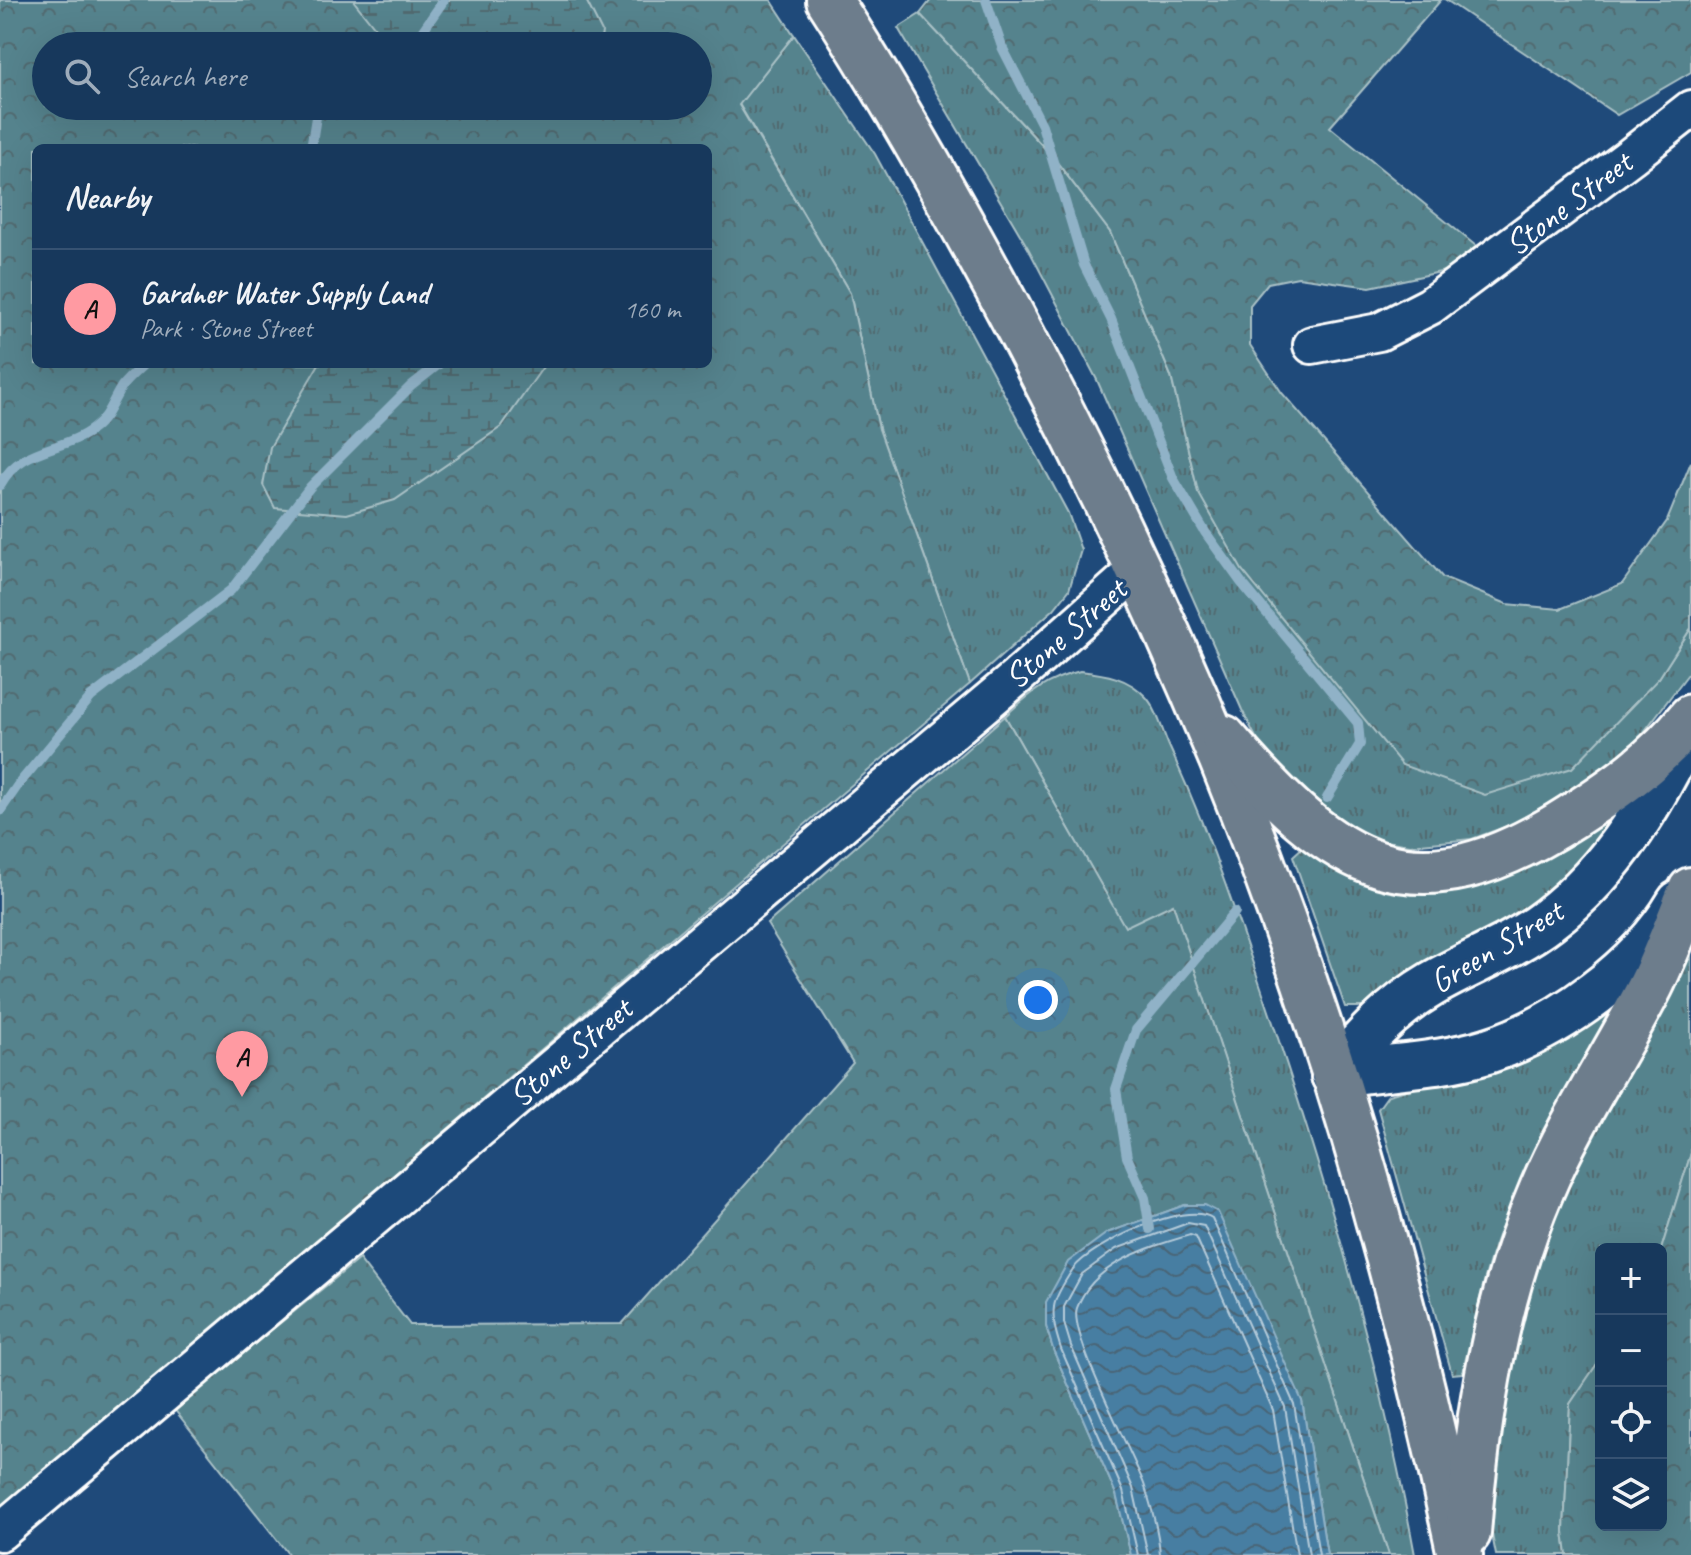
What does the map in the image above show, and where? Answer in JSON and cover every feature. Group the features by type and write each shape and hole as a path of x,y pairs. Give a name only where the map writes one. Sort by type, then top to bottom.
{"highway":[{"path":"829,0 975,248 1068,422 1201,712 1271,888 1334,1075 1412,1347 1460,1555"},
{"path":"1201,712 1278,798 1326,839 1355,855 1387,867 1419,873 1442,872 1488,861 1534,840 1638,772 1661,753 1691,720"},
{"path":"1466,1555 1487,1385 1503,1302 1521,1243 1555,1161 1652,982 1691,887"}],"street":[{"name":"Stone Street","path":"1312,345 1379,332 1430,306 1691,109"},
{"name":"Stone Street","path":"0,1532 1017,677 1138,569"},
{"name":"Green Street","path":"1334,1075 1371,1030 1395,1008 1431,985 1514,943 1582,891 1615,855 1646,811 1691,720"},
{"path":"1334,1075 1451,1059 1486,1051 1535,1030 1581,1002 1624,969 1660,932 1691,887"}],"green space":[{"path":"0,0 771,0 794,35 739,105 850,293 879,429 970,684 0,1511"},
{"path":"353,0 586,0 602,32 378,32"},
{"path":"931,0 1441,0 1330,127 1481,250 1445,271 1370,287 1298,277 1268,283 1250,305 1250,345 1282,393 1443,578 1507,604 1560,609 1622,584 1667,521 1691,462 1691,628 1659,678 1572,768 1485,795 1402,765 1242,570 1198,492 1171,376 1110,232 1053,157 920,14"},
{"path":"1446,0 1691,0 1691,72 1617,115"},
{"path":"920,14 1053,157 1110,232 1171,376 1198,492 1659,678 1691,628 1691,670 1640,737 1589,781 1518,822 1472,839 1410,845 1359,837 1274,773 1242,710 1097,380 1028,248 898,28"},
{"path":"794,35 875,154 1068,513 1081,550 1069,590 1054,609 970,684 879,429 850,293 739,104"},
{"path":"317,368 542,368 501,427 395,500 347,514 275,508 263,485 270,447"},
{"path":"1080,671 1124,681 1139,690 1150,702 1213,850 1255,968 1334,1217 1379,1385 1415,1555 1389,1555 1173,905 1125,928 1005,716 1039,688"},
{"path":"1005,716 1125,927 1173,904 1389,1555 1327,1555 1302,1401 1185,1205 1107,1233 1046,1326 1054,1352 1116,1494 1131,1555 289,1555 174,1409 359,1259 410,1325 622,1324 853,1063 767,924"},
{"path":"1611,814 1620,825 1547,902 1436,961 1403,975 1364,1007 1345,1007 1293,856 1304,846 1376,880"},
{"path":"1691,943 1691,1153 1663,1243 1595,1243 1595,1367 1570,1404 1564,1531 1567,1555 1496,1555 1492,1535 1492,1481 1497,1405 1535,1238"},
{"path":"1607,1003 1615,1011 1541,1144 1502,1226 1484,1281 1462,1373 1452,1374 1378,1109 1388,1095 1451,1078"},
{"path":"1691,1153 1691,1555 1567,1555 1564,1531 1570,1404 1595,1367 1595,1531 1667,1531 1667,1243 1663,1243"}],"water":[{"path":"1185,1205 1205,1205 1218,1212 1302,1401 1327,1555 1131,1555 1116,1494 1054,1352 1046,1326 1046,1302 1068,1262 1107,1233"}],"waterway":[{"path":"422,32 444,0"},
{"path":"986,0 1002,47 1042,125 1084,265 1111,319 1173,478 1205,532 1241,582 1358,723 1360,744 1327,798"},
{"path":"312,144 316,120"},
{"path":"0,485 19,463 82,436 99,424 122,386 140,368"},
{"path":"0,811 91,697 231,590 310,487 411,386 434,368"},
{"path":"1150,1229 1145,1198 1127,1157 1116,1089 1136,1030 1235,912"}],"place":[{"name":"Gardner Water Supply Land","path":"242,1097"}]}
